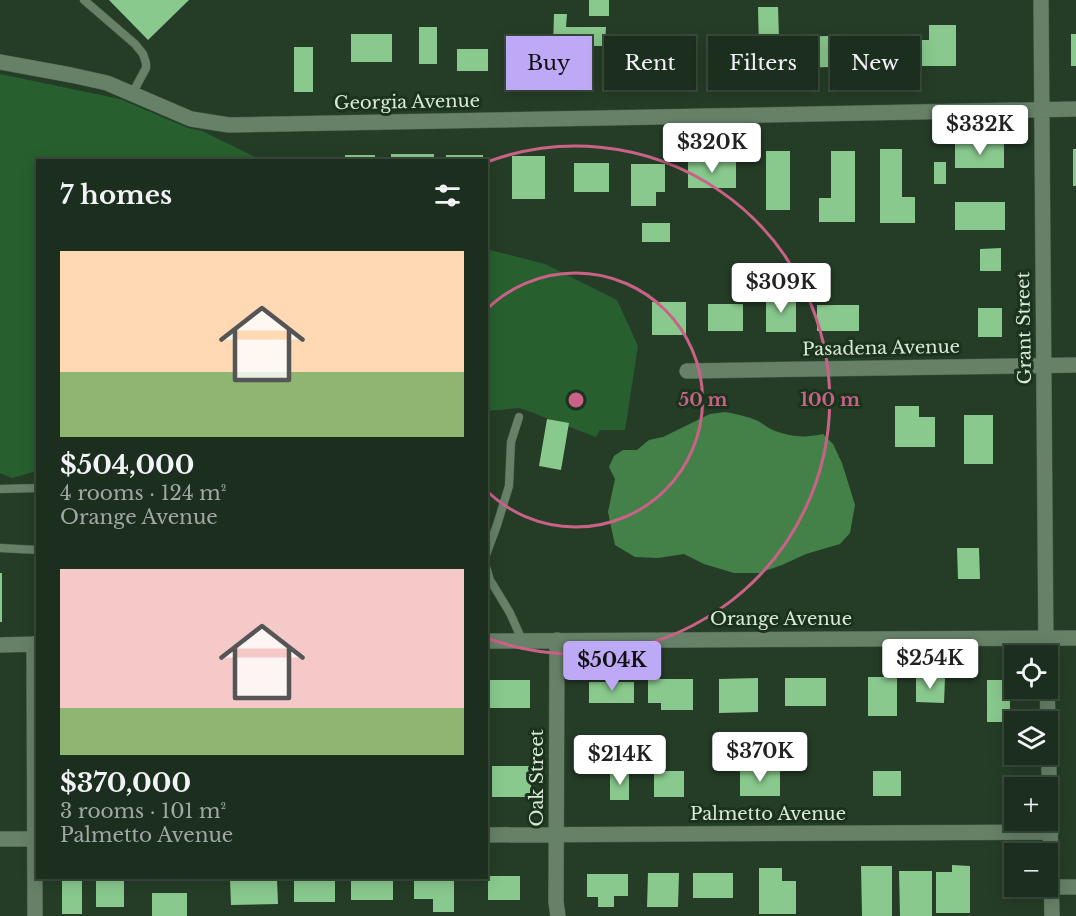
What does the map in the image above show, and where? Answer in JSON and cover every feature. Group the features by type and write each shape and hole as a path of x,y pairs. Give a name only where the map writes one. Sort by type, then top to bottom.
{"street":[{"name":"Grant Street","path":"1041,0 1046,645"},
{"name":"Georgia Avenue","path":"0,62 107,84 191,119 230,125 1076,109"},
{"name":"Pasadena Avenue","path":"687,371 1076,365"},
{"name":"Orange Avenue","path":"488,640 1076,638"},
{"name":"Oak Street","path":"557,640 556,902 558,916"},
{"path":"0,645 36,644 35,916"},
{"path":"1048,699 1051,843"},
{"name":"Palmetto Avenue","path":"488,835 1051,832"},
{"path":"0,839 36,839"},
{"path":"1058,887 1076,887"},
{"path":"1052,897 1052,916"}],"lane":[{"path":"84,0 135,44 143,54 146,68 132,94"},
{"path":"488,550 509,486 511,442 519,417"},
{"path":"0,489 36,488"},
{"path":"0,548 36,550"},
{"path":"488,574 522,640"}],"shaded area":[{"path":"0,74 120,99 188,128 202,131 259,159 36,159 36,471 12,478 0,473"},
{"path":"488,250 545,264 617,300 638,346 625,430 600,430 596,437 520,408 488,411"},
{"path":"725,412 754,419 787,435 823,434 833,444 842,463 855,505 850,533 840,544 806,554 759,573 734,573 704,564 684,554 658,558 635,557 615,545 608,512 615,479 609,467 614,456 623,450 637,450 649,440 663,437 710,414"}],"building":[{"path":"109,0 189,0 148,40"},
{"path":"589,0 609,0 609,16 589,16"},
{"path":"758,7 778,7 779,36 759,36"},
{"path":"554,14 567,14 566,27 606,27 604,46 592,46 592,36 553,36"},
{"path":"929,25 956,25 956,66 920,66 920,40 929,40"},
{"path":"419,27 437,27 437,64 419,64"},
{"path":"351,34 392,34 392,62 351,62"},
{"path":"1071,34 1076,34 1076,66 1071,66"},
{"path":"818,36 828,36 829,67 818,67"},
{"path":"294,47 313,47 313,92 294,92"},
{"path":"457,49 488,49 488,71 457,71"},
{"path":"955,143 1004,143 1004,168 955,168"},
{"path":"880,149 902,149 902,197 915,197 915,223 880,223"},
{"path":"1073,149 1076,149 1076,186 1073,186"},
{"path":"766,151 790,151 790,210 766,210"},
{"path":"831,151 855,151 855,222 819,222 819,198 831,198"},
{"path":"391,154 434,154 434,159 391,159"},
{"path":"345,155 375,155 375,159 345,159"},
{"path":"446,155 483,155 483,159 446,159"},
{"path":"512,156 545,156 545,199 512,199"},
{"path":"688,161 736,161 736,188 688,188"},
{"path":"934,162 946,162 946,184 934,184"},
{"path":"574,163 609,163 609,192 574,192"},
{"path":"631,164 665,164 665,192 656,192 656,206 631,206"},
{"path":"955,202 1005,202 1005,230 955,230"},
{"path":"642,223 670,223 670,242 642,242"},
{"path":"1001,248 1001,271 980,271 980,249"},
{"path":"766,296 796,296 796,332 766,332"},
{"path":"652,302 686,302 686,335 652,335"},
{"path":"708,304 743,304 743,331 708,331"},
{"path":"817,305 859,305 859,331 817,331"},
{"path":"978,308 1002,308 1002,337 978,337"},
{"path":"895,406 919,406 919,417 935,417 935,447 895,447"},
{"path":"964,415 993,415 993,464 964,464"},
{"path":"547,419 569,423 561,470 539,466"},
{"path":"957,548 979,548 980,579 958,579"},
{"path":"0,573 2,573 2,622 0,622"},
{"path":"868,677 897,677 897,716 868,716"},
{"path":"758,678 758,712 719,713 719,679"},
{"path":"785,678 826,678 826,706 785,706"},
{"path":"916,678 945,678 944,703 916,702"},
{"path":"648,679 693,679 693,710 661,710 661,703 648,703"},
{"path":"490,680 530,680 530,708 490,708"},
{"path":"987,680 1004,680 1004,699 1010,699 1010,711 1004,711 1004,722 987,722"},
{"path":"589,682 634,682 634,703 589,703"},
{"path":"492,766 531,766 531,797 492,797"},
{"path":"654,771 684,771 684,797 654,797"},
{"path":"740,771 780,771 780,796 740,796"},
{"path":"873,771 901,771 901,796 873,796"},
{"path":"610,773 629,773 629,800 610,800"},
{"path":"952,865 970,866 970,913 936,913 936,872 952,872"},
{"path":"861,866 892,866 892,916 862,916"},
{"path":"759,868 782,868 782,881 796,881 796,914 759,914"},
{"path":"899,871 932,871 932,916 900,916"},
{"path":"648,873 679,873 678,907 647,907"},
{"path":"693,873 733,873 733,898 693,898"},
{"path":"587,874 628,874 628,896 614,896 614,907 598,907 598,897 587,897"},
{"path":"488,876 520,876 520,900 488,900"},
{"path":"62,879 82,879 82,914 62,914"},
{"path":"96,879 124,879 124,907 96,907"},
{"path":"230,879 277,879 278,904 231,905"},
{"path":"294,879 335,879 335,902 294,902"},
{"path":"351,879 393,879 393,900 351,900"},
{"path":"414,879 454,879 454,912 433,912 433,899 414,899"},
{"path":"152,893 187,893 187,916 152,916"}]}
